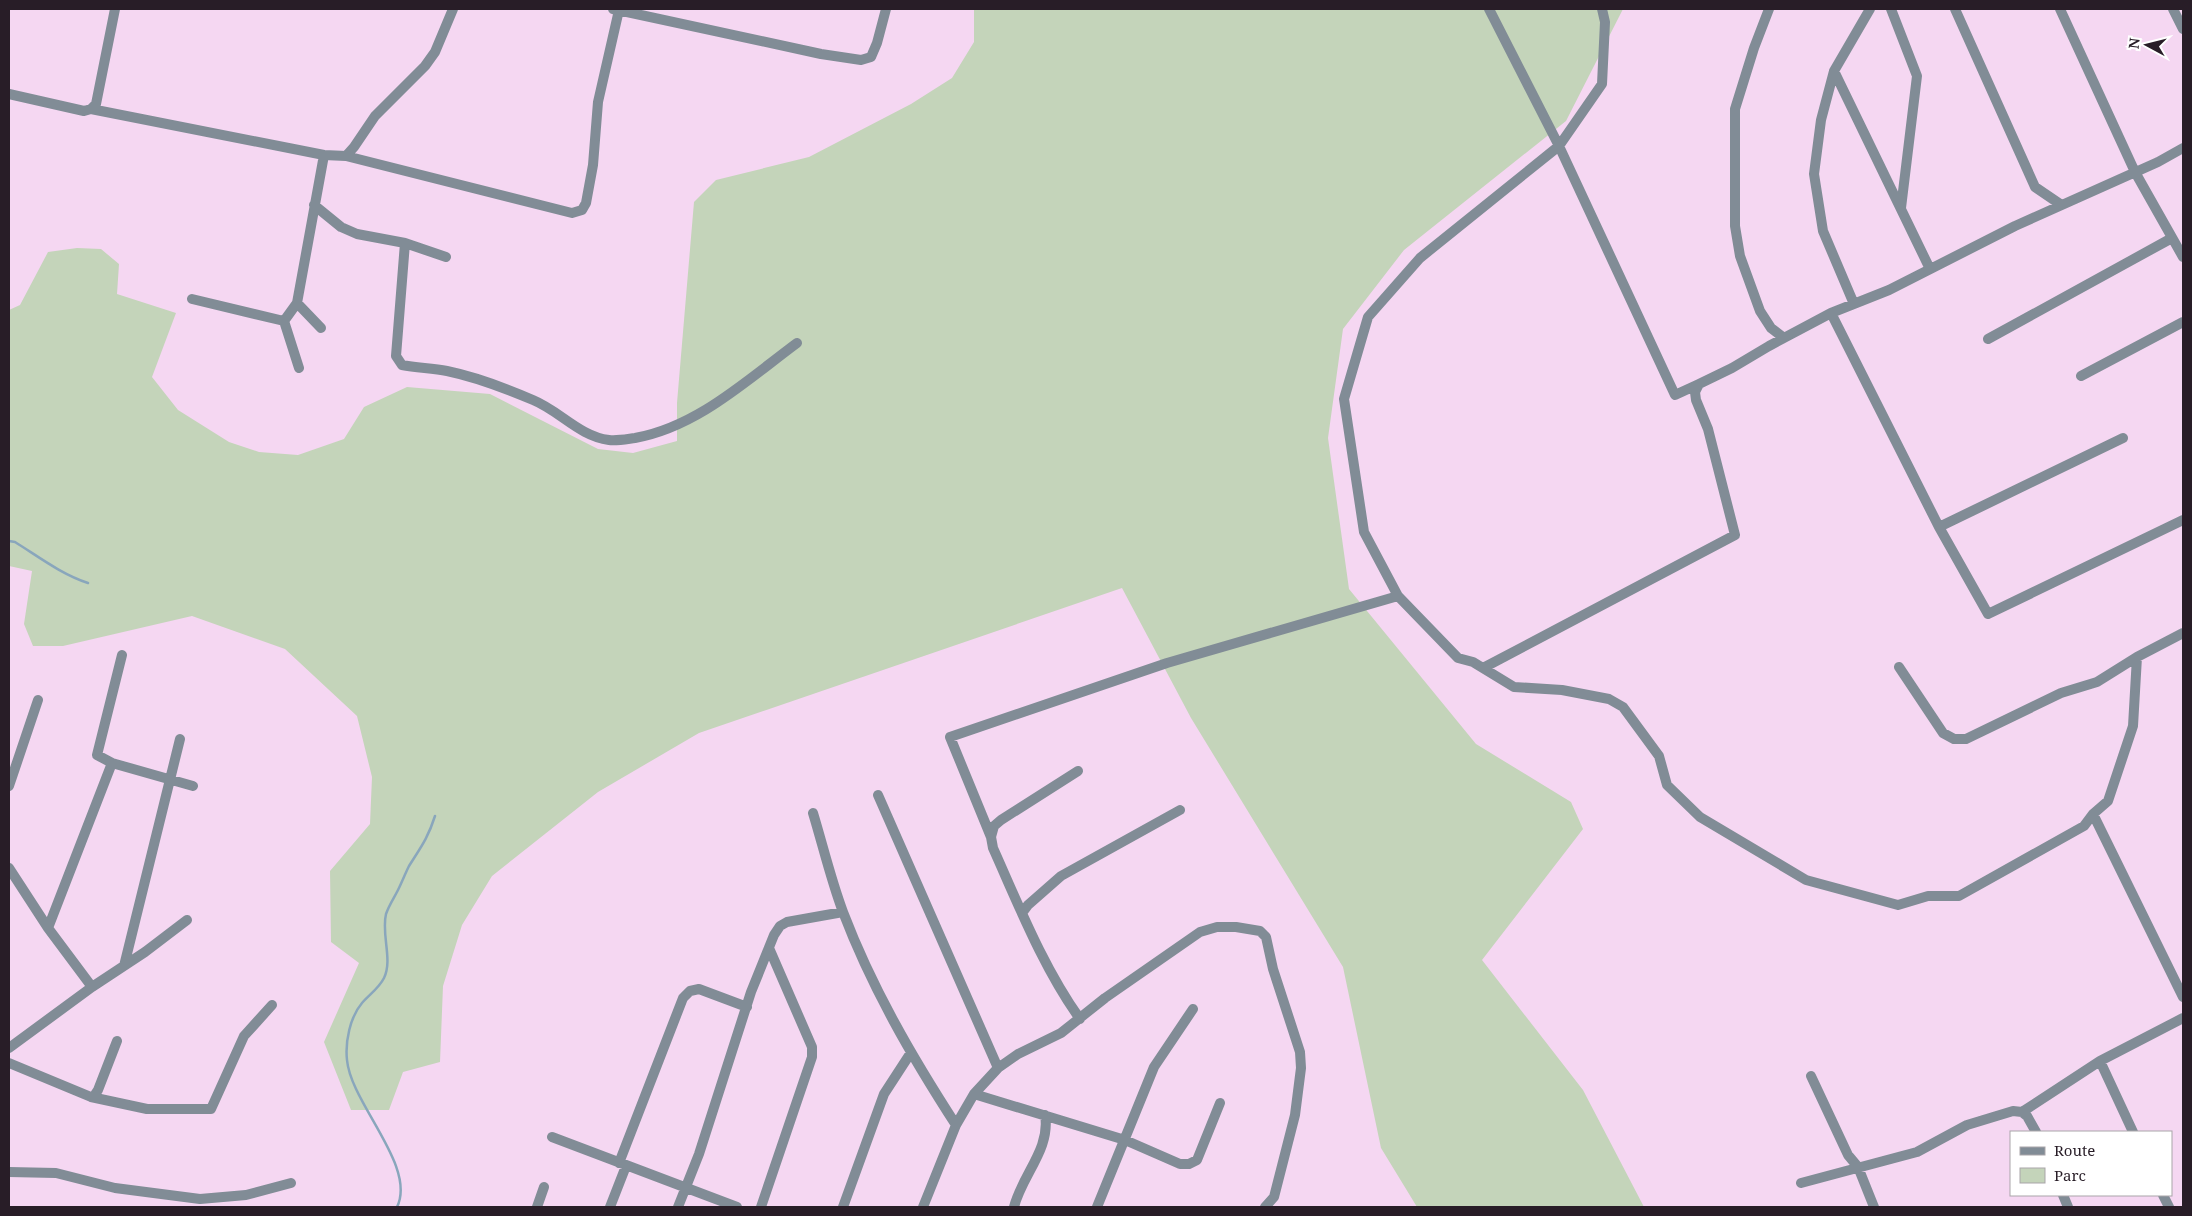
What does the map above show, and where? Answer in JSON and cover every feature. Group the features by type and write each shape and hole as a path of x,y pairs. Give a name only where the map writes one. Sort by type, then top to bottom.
{"street":[{"path":"91,109 96,104 114,9"},
{"path":"346,156 375,116 425,66 435,52 453,9"},
{"path":"9,94 84,111 91,109 324,155 346,156 572,213 582,210 586,203 593,165 598,102 616,10 821,54 861,60 871,57 877,43 886,9"},
{"path":"1489,9 1559,146 1674,395 1732,368 1831,313 1889,290 2060,204 2135,172 2183,148"},
{"path":"1602,9 1605,22 1602,84 1559,146 1420,258 1368,317 1344,398 1364,532 1398,596 1458,658 1473,662 1514,687 1562,690 1609,699 1623,707 1659,756 1667,785 1700,817 1806,880 1898,906 1928,896 1959,896 2084,826 2093,814 2108,801 2133,726 2137,657"},
{"path":"1769,9 1754,48 1735,109 1735,226 1740,256 1760,311 1771,328 1784,338"},
{"path":"1854,304 1823,230 1814,174 1821,120 1834,71 1870,9"},
{"path":"1891,9 1917,76 1901,209"},
{"path":"1954,9 2035,187 2060,204"},
{"path":"2060,9 2135,172 2183,258"},
{"path":"2172,9 2183,29"},
{"path":"1834,71 1930,269"},
{"path":"284,321 297,303 324,155"},
{"path":"314,205 341,228 358,234 405,243 446,257"},
{"path":"1988,339 2172,238"},
{"path":"405,243 396,356 402,364 475,378 534,400 595,438 611,441 629,439 651,435 675,426 709,408 797,343"},
{"path":"192,298 284,321"},
{"path":"297,303 321,328"},
{"path":"1831,313 1939,527 1988,614 2183,520"},
{"path":"284,321 299,368"},
{"path":"2081,376 2183,322"},
{"path":"1483,668 1735,535 1708,429 1696,400 1699,384"},
{"path":"1939,527 2123,438"},
{"path":"1080,1019 1065,998 1022,913 993,848 991,837 950,737 1167,663 1398,596"},
{"path":"1899,667 1943,733 1954,739 1966,739 2061,693 2096,682 2137,657 2183,633"},
{"path":"122,655 97,755 112,763 193,786"},
{"path":"9,786 38,700"},
{"path":"124,966 172,780 180,739"},
{"path":"48,928 112,763"},
{"path":"991,837 994,826 1001,820 1078,771"},
{"path":"878,795 998,1068"},
{"path":"1022,913 1028,905 1061,876 1180,810"},
{"path":"813,813 843,912 883,1001 910,1054 956,1125"},
{"path":"2093,814 2183,997"},
{"path":"9,868 48,928 92,987"},
{"path":"678,1207 708,1128 747,1007 769,948 780,926 788,922 843,912"},
{"path":"9,1048 187,920"},
{"path":"923,1207 956,1125 974,1094 998,1068 1018,1054 1061,1033 1105,998 1200,932 1217,927 1236,927 1260,932 1266,937 1273,968 1300,1052 1302,1068 1295,1115 1285,1159 1274,1197 1264,1207"},
{"path":"761,1207 812,1057 810,1042 769,948"},
{"path":"610,1207 622,1164 683,998 690,991 699,989 747,1007"},
{"path":"9,1063 91,1097 148,1109 211,1109 244,1036 272,1005"},
{"path":"1097,1207 1154,1067 1193,1009"},
{"path":"2022,1112 2100,1061 2183,1018"},
{"path":"91,1097 98,1090 118,1041"},
{"path":"843,1207 884,1094 910,1054"},
{"path":"2100,1061 2134,1131"},
{"path":"1811,1076 1845,1149 1858,1167 1874,1207"},
{"path":"974,1094 1125,1140 1180,1164 1189,1164 1197,1160 1220,1103"},
{"path":"1801,1183 1917,1152 1967,1126 2012,1111 2022,1112 2027,1116 2035,1131"},
{"path":"1014,1207 1021,1187 1044,1142 1047,1126 1045,1115"},
{"path":"552,1137 737,1207"},
{"path":"9,1172 56,1173 115,1188 200,1199 246,1196 292,1183"},
{"path":"537,1207 544,1187"}],"green space":[{"path":"974,9 1623,9 1566,121 1404,250 1343,329 1328,438 1349,589 1476,744 1571,802 1583,829 1482,960 1583,1090 1644,1207 1417,1207 1381,1148 1343,967 1191,718 1122,588 699,733 598,792 492,876 462,925 443,986 440,1062 403,1072 389,1110 351,1110 324,1042 359,963 331,942 330,871 370,824 372,777 357,716 285,649 192,616 63,646 33,646 24,624 32,571 9,566 9,310 20,305 48,252 77,248 101,249 119,264 117,294 176,313 152,377 178,410 229,442 259,452 298,455 344,439 364,407 407,387 490,394 598,449 633,453 677,441 677,403 694,202 716,180 809,157 911,104 952,78 974,42"}],"waterway":[{"path":"9,541 15,542 59,570 88,583"},
{"path":"397,1207 401,1191 398,1173 391,1154 359,1096 351,1077 347,1060 347,1045 354,1015 384,978 387,963 385,930 387,911 409,866 421,848 435,816"}]}
